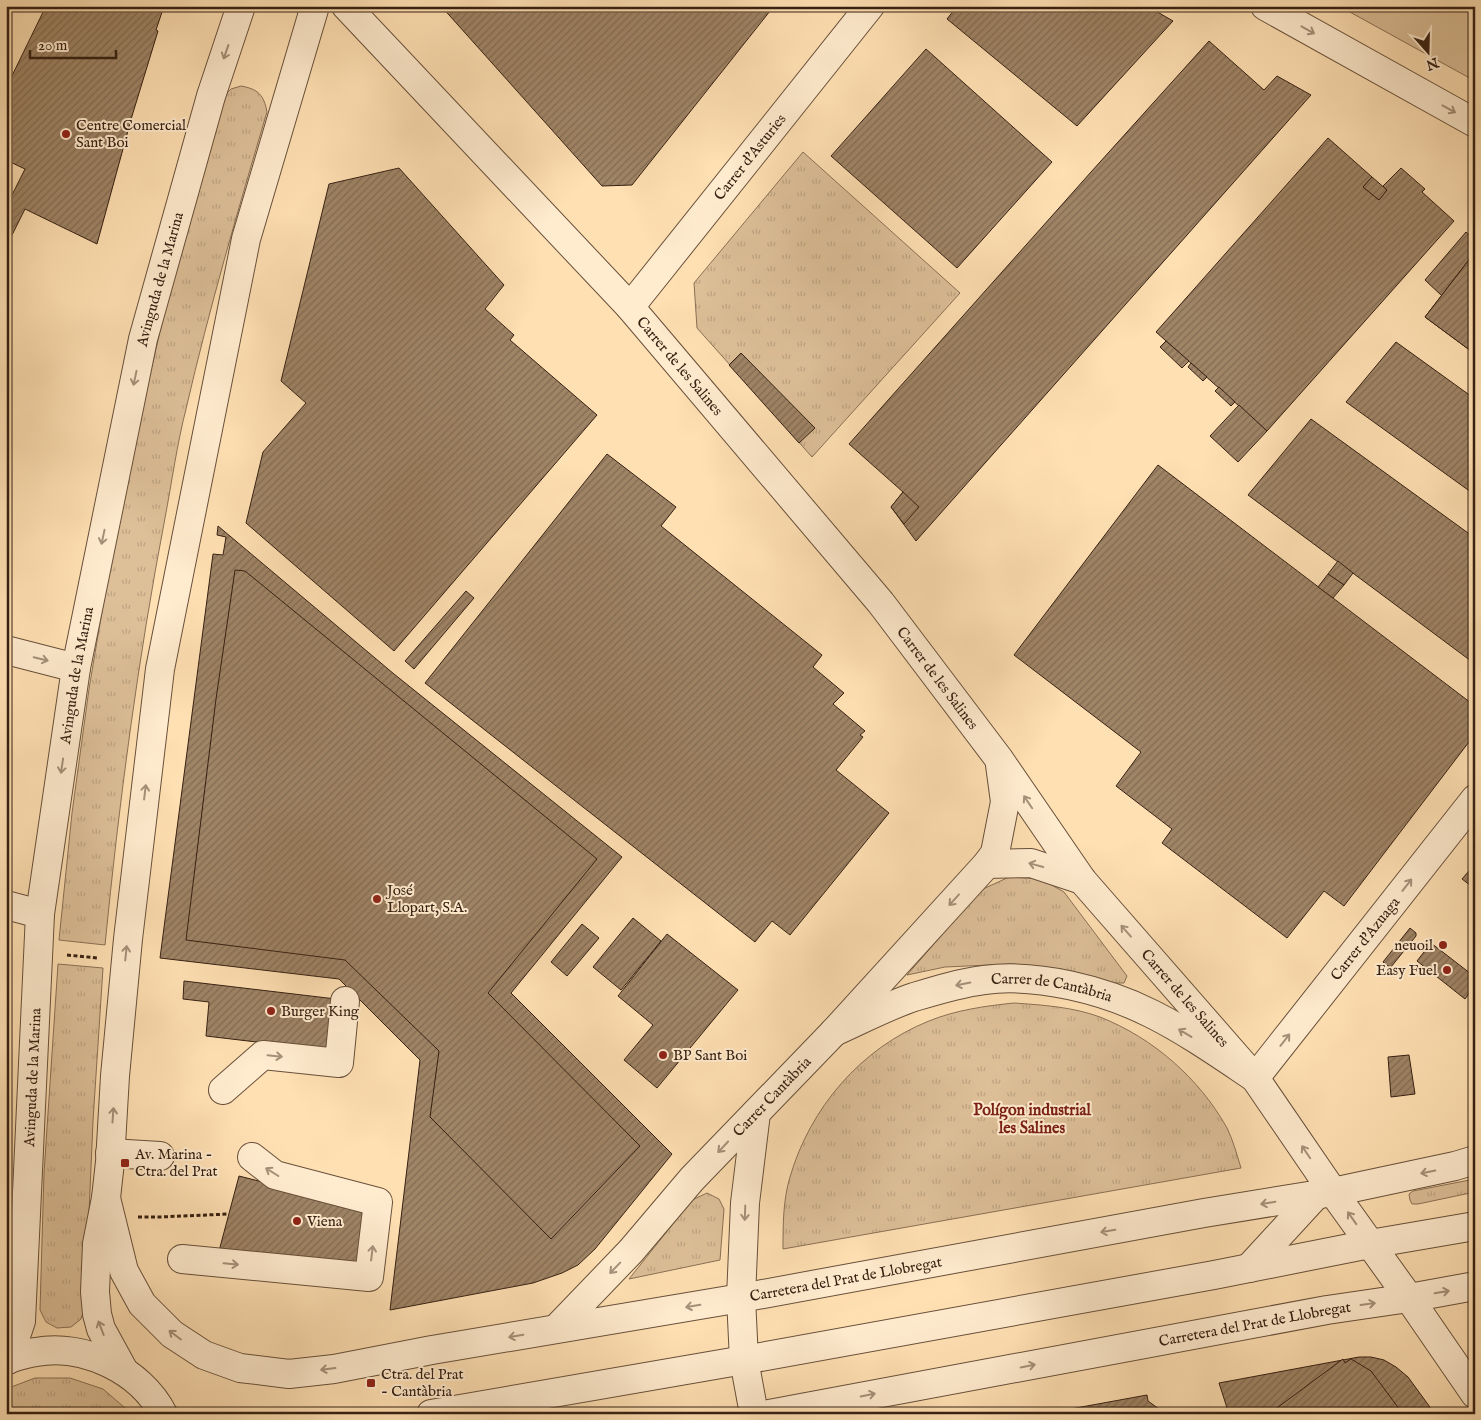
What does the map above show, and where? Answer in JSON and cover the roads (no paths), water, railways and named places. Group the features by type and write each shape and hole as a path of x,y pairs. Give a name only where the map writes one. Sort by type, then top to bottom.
{"street":[{"name":"Avinguda de la Marina","path":"7,1360 21,1321 40,914 76,668 143,339 211,96 241,6"},
{"path":"124,1371 101,1329 94,1292 97,1244 106,1198 128,939 160,669 246,239 315,6"},
{"name":"Carrer de les Salines","path":"346,6 630,307 882,603 999,759 1082,880 1255,1078 1324,1193 1370,1244 1475,1394"},
{"name":"Carrer d'Asturies","path":"630,307 870,6"},
{"path":"1265,6 1475,123"},
{"path":"6,650 76,668"},
{"name":"Carrer Cantàbria","path":"557,1328 631,1251 692,1179 834,1032 987,864 995,853 1005,802 999,759"},
{"name":"Carrer d'Azuaga","path":"1255,1078 1475,799"},
{"path":"987,864 1030,863 1082,880"},
{"path":"6,905 40,914"},
{"name":"Carrer de Cantàbria","path":"834,1032 921,995 952,986 985,980 1023,978 1088,990 1152,1014 1186,1033 1255,1078"},
{"path":"223,1090 263,1055 339,1063 345,1002"},
{"path":"754,1414 744,1360 741,1298 745,1204 756,1113"},
{"path":"110,1152 160,1156"},
{"path":"182,1260 369,1277 378,1202 275,1175 252,1157"},
{"name":"Carretera del Prat de Llobregat","path":"106,1198 124,1272 142,1304 172,1334 204,1355 240,1368 289,1374 334,1369 557,1328 741,1298 1324,1193 1455,1166 1475,1160"},
{"path":"1249,1268 1324,1193"},
{"path":"431,1414 744,1360 1475,1226"},
{"name":"Carretera del Prat de Llobregat","path":"769,1414 1318,1312 1475,1286"},
{"path":"7,1360 37,1352 67,1351 97,1358 124,1371 143,1386 166,1411"}],"place":[{"name":"Centre Comercial Sant Boi","path":"66,134"},
{"name":"José Llopart, S.A.","path":"377,899"},
{"name":"neuoil","path":"1443,945"},
{"name":"Easy Fuel","path":"1447,970"},
{"name":"Burger King","path":"271,1011"},
{"name":"BP Sant Boi","path":"663,1055"},
{"name":"Av. Marina - Ctra. del Prat","path":"125,1163"},
{"name":"Viena","path":"297,1221"},
{"name":"Ctra. del Prat - Cantàbria","path":"371,1383"}],"district":[{"name":"Polígon industrial les Salines","path":"1032,1120"}]}
